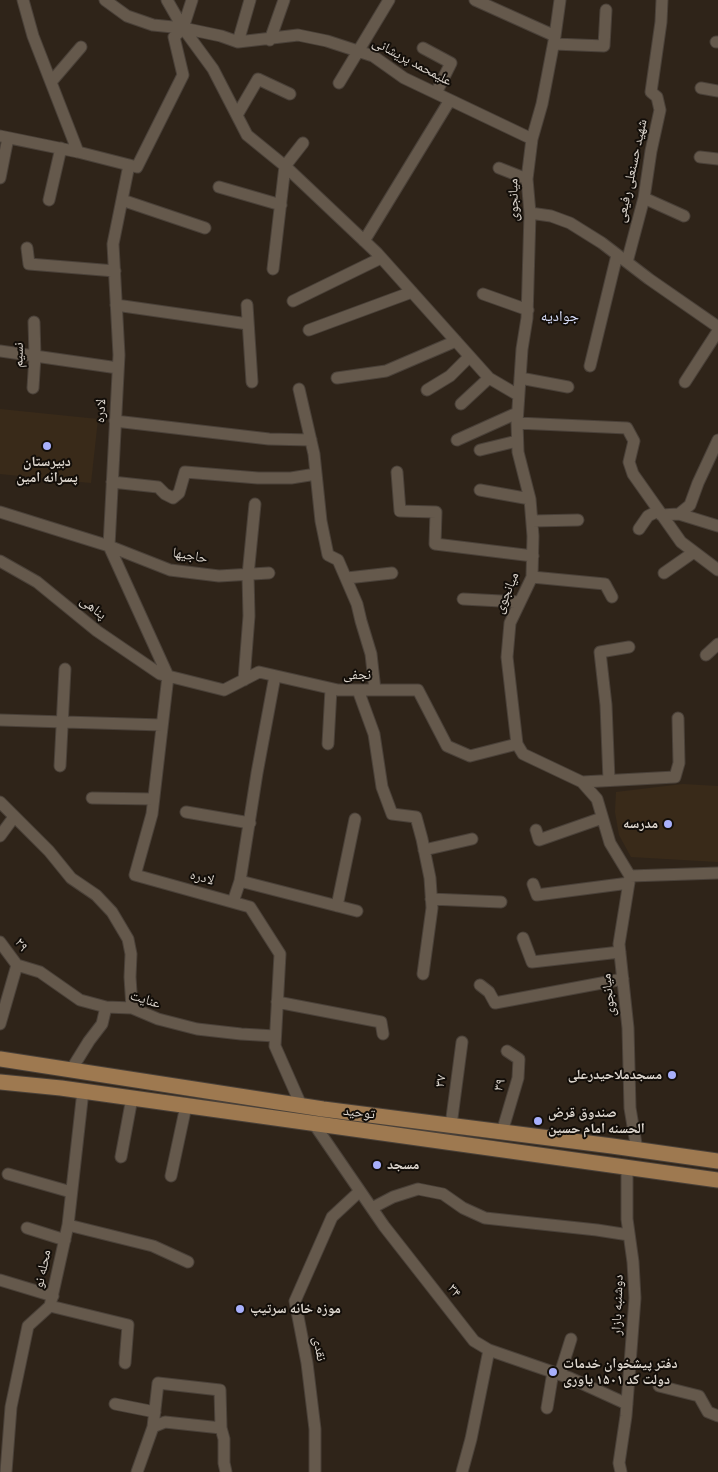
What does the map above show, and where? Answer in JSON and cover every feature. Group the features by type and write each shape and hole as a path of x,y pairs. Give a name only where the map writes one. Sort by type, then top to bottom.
{"main road":[{"name":"توحید","path":"0,1059 301,1106 715,1159"},
{"name":"توحید","path":"0,1082 83,1091 718,1180"},
{"path":"224,1111 227,1095"}],"street":[{"path":"23,0 33,36 78,152"},
{"name":"علیمحمد پریشانی","path":"105,0 127,16 153,25 183,28 221,36 238,42 270,40 298,35 358,51 373,56 404,78 532,139"},
{"path":"167,0 183,28 213,69 247,135 285,166 381,258 489,378 518,395"},
{"path":"0,178 4,137 61,148 137,167 183,75 174,37 183,28 192,0"},
{"path":"238,42 250,0"},
{"path":"270,40 284,0"},
{"path":"339,83 389,0"},
{"path":"475,0 554,40 604,46 606,10"},
{"name":"میانجوی","path":"517,744 507,657 510,623 532,577 533,556 530,499 517,441 518,395 528,310 530,213 527,179 532,139 542,104 560,0"},
{"name":"شهید حسنعلی رفیعی","path":"590,366 622,258 644,198 651,151 660,110 657,97 651,92 661,22 662,0"},
{"path":"51,82 81,47"},
{"path":"423,48 450,63 436,93"},
{"path":"237,116 258,79 290,94"},
{"path":"701,88 718,91"},
{"path":"364,241 450,100"},
{"path":"273,268 285,166 303,143"},
{"path":"49,200 61,148"},
{"path":"700,156 718,159"},
{"name":"لادره","path":"109,546 118,368 113,244 129,165"},
{"path":"499,168 527,179"},
{"path":"218,188 281,205"},
{"path":"644,198 684,216"},
{"path":"122,200 205,228"},
{"path":"530,213 552,216 570,223 718,327"},
{"path":"27,248 29,264 115,271"},
{"path":"293,301 381,258"},
{"path":"309,330 412,292"},
{"path":"483,294 528,310"},
{"path":"116,305 248,324"},
{"path":"247,305 252,382"},
{"name":"نسیم","path":"33,388 35,356 34,322"},
{"path":"685,382 718,331"},
{"path":"337,378 386,370 456,341"},
{"path":"0,351 118,368"},
{"path":"427,390 450,376 469,357"},
{"path":"461,404 489,378"},
{"path":"520,378 568,387"},
{"path":"299,389 311,440 321,521 328,555 338,560 357,604 372,654 375,690"},
{"path":"457,440 517,418 627,428 634,441 629,462 632,474 648,493 681,542 718,570"},
{"path":"115,421 259,438 311,440"},
{"path":"680,514 690,506 698,483 718,440"},
{"path":"480,450 517,441"},
{"path":"112,482 158,487 164,494 173,498 179,493 184,472 258,478 291,478 316,474"},
{"path":"397,472 400,511 436,512 435,544 533,556"},
{"path":"480,490 530,499"},
{"path":"244,680 249,616 248,575 255,504"},
{"path":"0,512 109,546 168,676"},
{"path":"639,529 648,516 660,513 680,514 718,526"},
{"path":"532,521 578,520"},
{"name":"حاجیها","path":"109,546 170,570 219,576 269,573"},
{"path":"664,573 694,552"},
{"name":"پناهی","path":"0,561 37,582 97,631 160,674 168,676"},
{"path":"347,578 392,573"},
{"path":"532,577 605,584 612,597"},
{"path":"463,599 520,602"},
{"path":"706,656 718,644"},
{"path":"609,780 606,705 600,652 629,647"},
{"path":"60,766 64,669"},
{"name":"نجفی","path":"168,676 224,690 259,672 331,689 418,690 447,746 470,756 517,744"},
{"name":"لادره","path":"168,676 152,814 135,875 250,907 280,954 274,1046 301,1106"},
{"path":"234,902 240,881 257,773 276,676"},
{"path":"328,744 331,689"},
{"path":"358,690 374,734 382,787 392,814 416,817 424,850 430,878 432,908 423,974"},
{"path":"582,782 675,777 679,763 678,718"},
{"path":"0,720 162,725"},
{"path":"517,744 524,754 582,782 597,800 610,843 630,879"},
{"path":"92,798 154,799"},
{"path":"0,802 49,851 71,878 96,895 112,912 128,939 131,954 132,1008"},
{"path":"186,812 250,823"},
{"path":"0,836 14,817"},
{"path":"536,830 539,840 602,818"},
{"path":"337,906 355,819"},
{"path":"424,850 472,838"},
{"path":"533,884 537,895 630,879 718,873"},
{"name":"میانجوی","path":"630,879 619,944 628,1028 630,1108 638,1150"},
{"path":"240,881 357,911"},
{"path":"431,899 501,902"},
{"path":"523,938 532,962 620,952"},
{"name":"۲۹","path":"0,942 17,965 0,1024"},
{"name":"عنایت","path":"17,965 40,972 80,1000 106,1007 132,1008 158,1019 198,1029 275,1036"},
{"path":"480,985 489,992 495,1003 622,979"},
{"path":"277,1002 381,1022 383,1034"},
{"path":"71,1070 102,1024 106,1007"},
{"name":"۳۷","path":"450,1125 462,1042"},
{"name":"۳۹","path":"502,1132 518,1078 519,1059 507,1051"},
{"name":"محله نو","path":"6,1472 6,1406 28,1326 52,1301 68,1225 83,1091"},
{"path":"121,1157 132,1098"},
{"path":"171,1176 186,1106"},
{"name":"۳۴","path":"314,1124 372,1208 474,1341 489,1350 557,1373 627,1404"},
{"name":"دوشنبه بازار","path":"621,1472 619,1463 627,1404 635,1298 634,1262 626,1220 626,1168"},
{"path":"8,1174 71,1192"},
{"path":"372,1208 418,1189 443,1194 463,1208 486,1218 629,1235"},
{"name":"نقدی","path":"315,1472 316,1429 307,1363 295,1301 332,1217 360,1191"},
{"path":"68,1225 153,1246 188,1262"},
{"path":"28,1228 65,1240"},
{"path":"0,1280 52,1301 128,1325 125,1363"},
{"path":"547,1408 557,1373 571,1339"},
{"path":"462,1472 471,1439 489,1350"},
{"path":"137,1472 153,1427 158,1383 220,1390 226,1472"},
{"path":"659,1386 699,1396 708,1412 718,1416"},
{"path":"115,1404 154,1412"},
{"path":"153,1427 166,1422 222,1428"}],"shaded area":[{"name":"دبیرستان پسرانه امین","path":"0,409 98,419 91,483 0,474"},
{"name":"مدرسه","path":"683,784 718,786 718,862 631,857 619,835 615,812 616,792"}],"place":[{"name":"دبیرستان پسرانه امین","path":"47,446"},
{"name":"مدرسه","path":"668,824"},
{"name":"مسجدملاحیدرعلی","path":"672,1075"},
{"name":"صندوق قرض الحسنه امام حسین","path":"538,1121"},
{"name":"مسجد","path":"377,1165"},
{"name":"موزه خانه سرتیپ","path":"240,1309"},
{"name":"دفتر پیشخوان خدمات دولت کد ۱۵۰۱ یاوری","path":"553,1372"}],"district":[{"name":"جوادیه","path":"560,317"}]}
